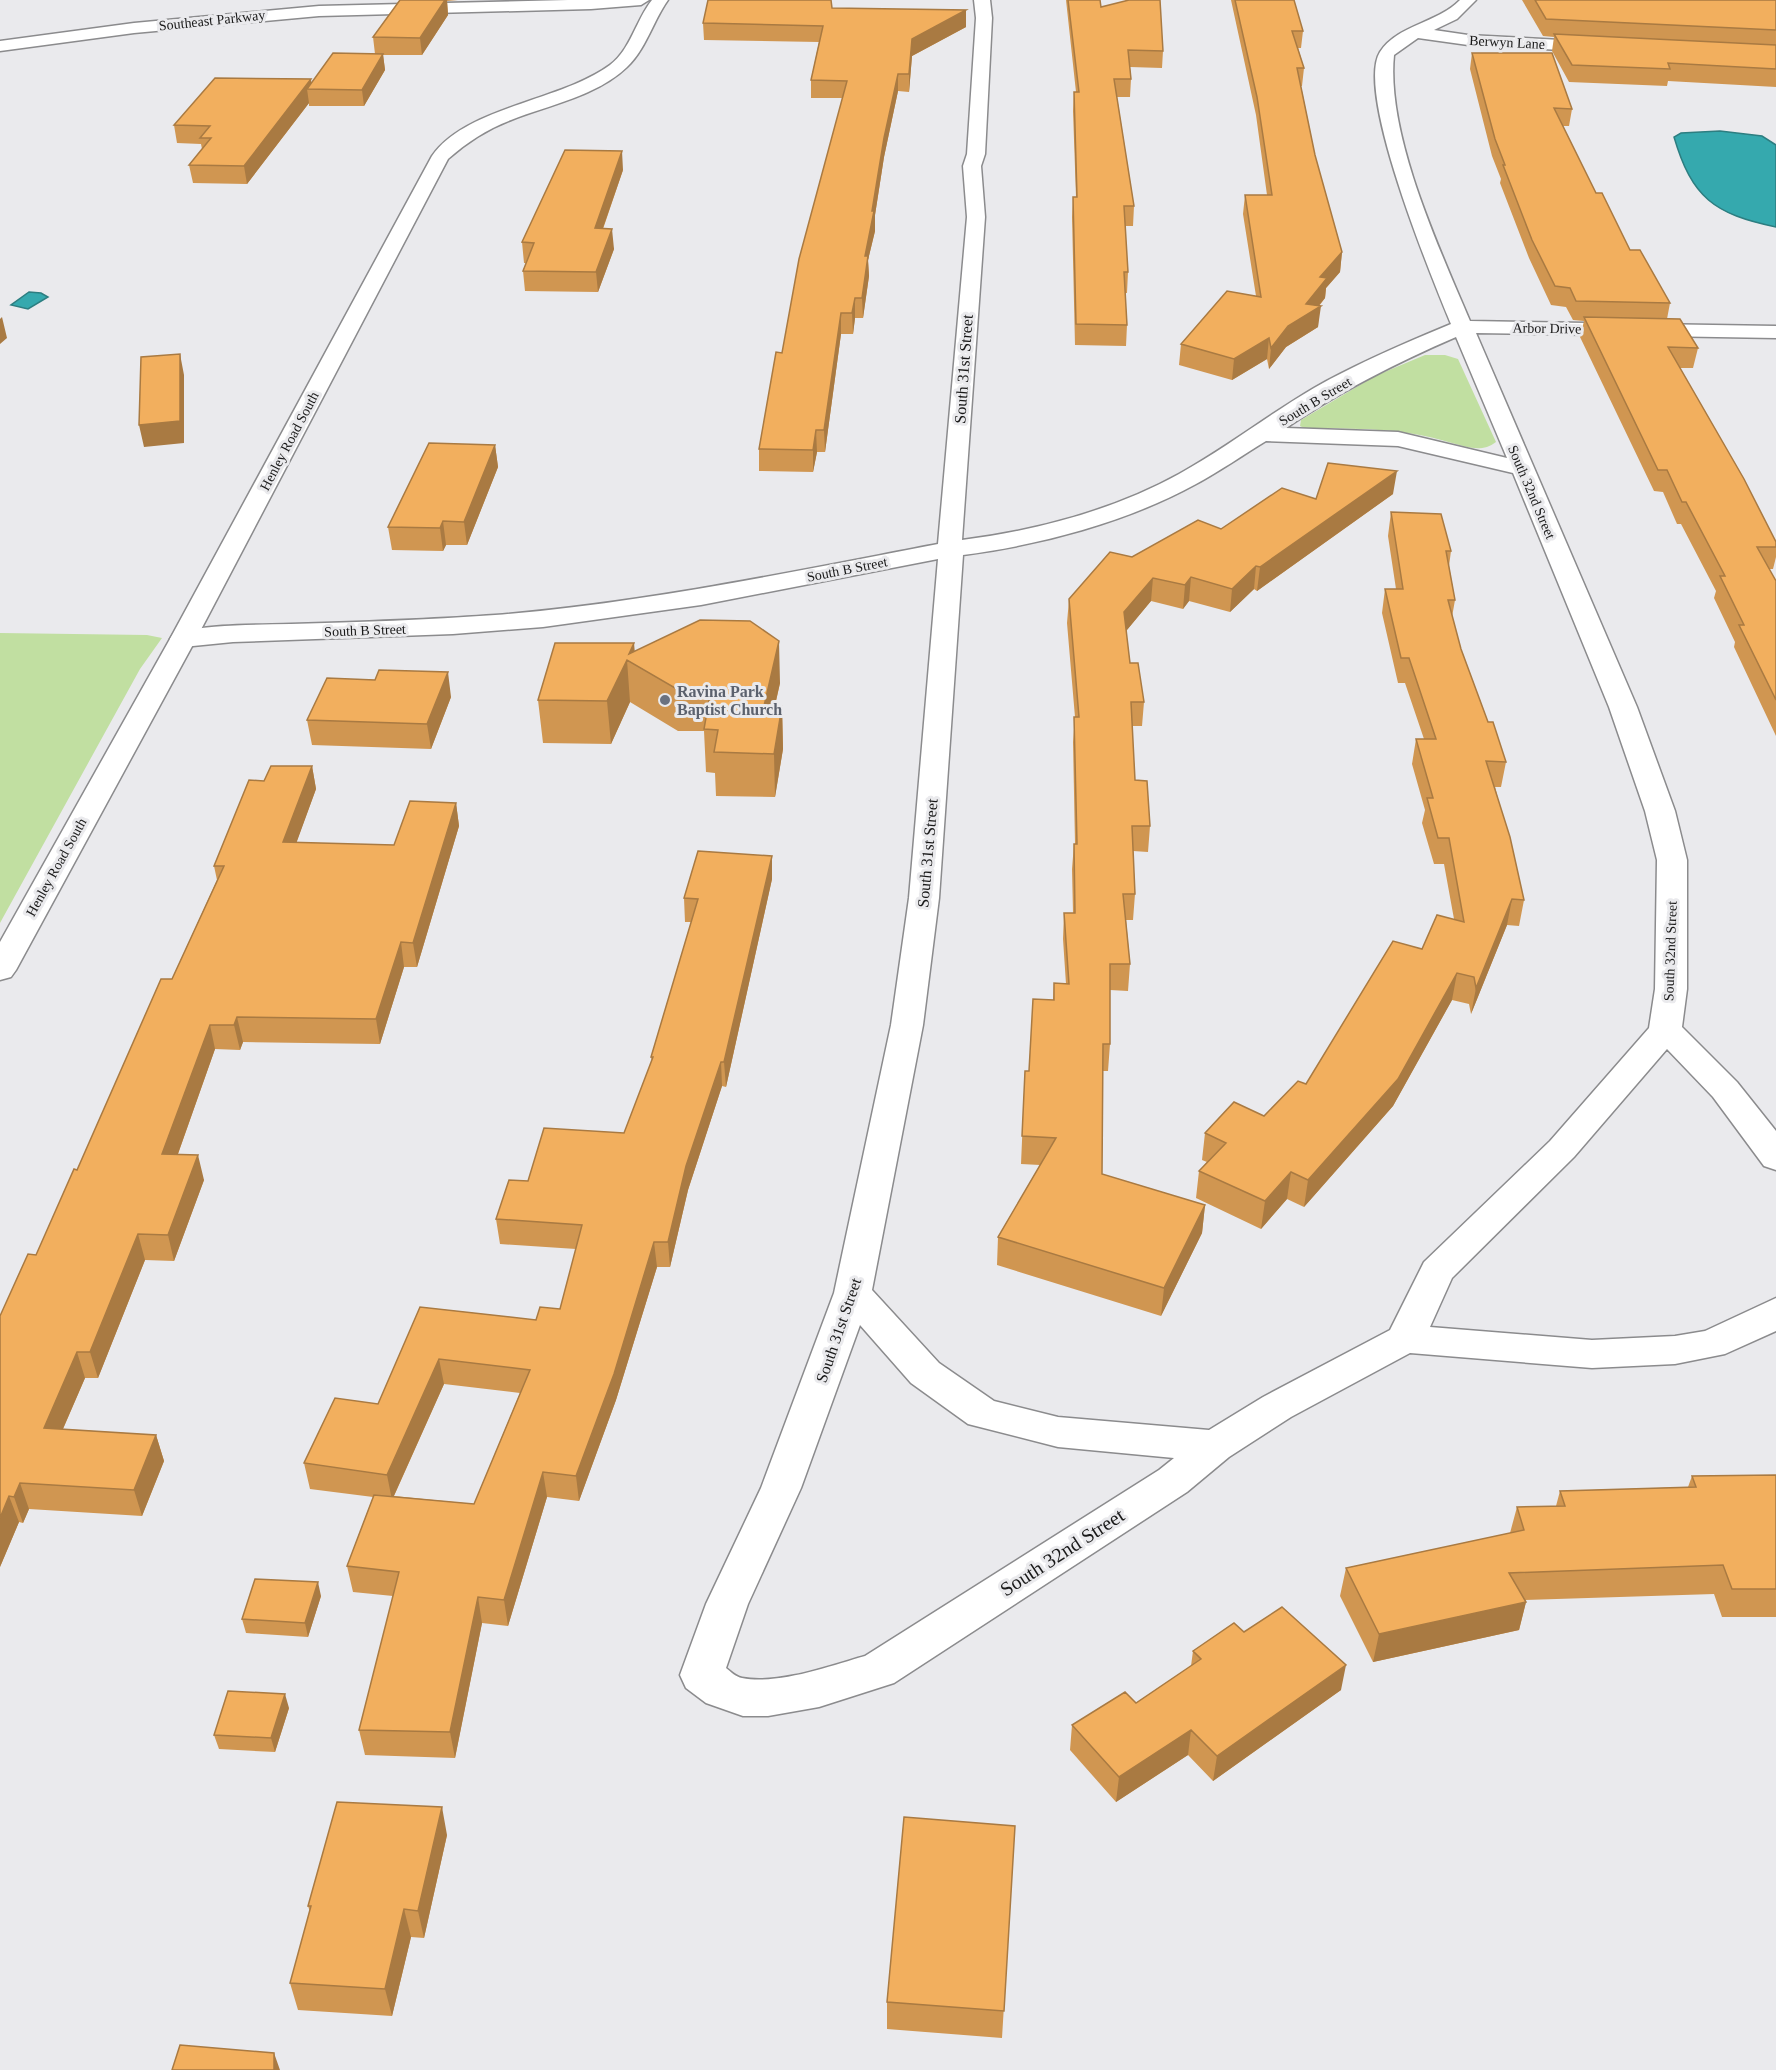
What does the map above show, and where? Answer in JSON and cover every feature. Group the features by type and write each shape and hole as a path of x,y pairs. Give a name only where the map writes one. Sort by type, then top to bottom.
{"street":[{"name":"Southeast Parkway","path":"0,46 87,34 319,11 591,4 641,0"},
{"name":"Henley Road South","path":"0,970 183,639 441,156 465,135 578,88 616,68 636,45 648,12 660,0"},
{"name":"South 31st Street","path":"702,1675 727,1604 781,1488 854,1293 907,1025 918,943 976,217 972,166 976,154 984,18 982,0"},
{"name":"South 32nd Street","path":"1468,0 1451,16 1387,52 1384,60 1386,100 1409,189 1461,327 1623,707 1660,811 1672,860 1671,989 1665,1030"},
{"name":"Berwyn Lane","path":"1418,33 1468,40 1618,48"},
{"name":"South B Street","path":"183,639 453,626 543,619 701,597 951,549 1013,541 1120,509 1186,480 1262,434 1322,393 1398,354 1461,327"},
{"name":"Arbor Drive","path":"1461,327 1776,332"},
{"path":"1262,434 1398,439 1522,468"},
{"path":"1776,1158 1726,1088 1694,1054 1665,1030 1562,1149 1437,1271 1405,1339 1592,1354 1675,1350 1711,1344 1762,1322 1776,1312"},
{"path":"854,1293 925,1373 982,1413 1058,1432 1215,1446"},
{"name":"South 32nd Street","path":"702,1675 722,1690 751,1697 819,1688 878,1670 1173,1481 1215,1446 1277,1407 1405,1339"}],"green space":[{"path":"1425,355 1445,355 1458,359 1496,442 1485,447 1474,448 1396,431 1300,426 1301,420 1375,376"},
{"path":"0,633 147,635 162,638 140,669 0,923"}],"water":[{"path":"1720,131 1762,136 1776,145 1776,227 1736,216 1721,209 1708,200 1689,175 1674,137 1681,133"},
{"path":"29,292 41,293 48,297 28,309 11,305"}],"building":[{"path":"400,0 445,0 420,38 373,37"},
{"path":"708,0 831,0 832,8 966,10 912,39 909,74 898,74 884,138 872,211 874,211 865,256 868,256 862,298 855,298 852,313 841,313 824,430 816,430 813,450 759,449 776,352 782,353 799,259 847,81 811,80 823,26 703,23"},
{"path":"1068,0 1100,0 1101,7 1129,0 1160,0 1163,51 1128,50 1131,79 1114,79 1134,206 1124,206 1128,272 1124,272 1127,325 1076,324 1073,197 1077,197 1074,92 1079,92"},
{"path":"1235,0 1294,0 1303,31 1292,31 1304,68 1297,68 1315,155 1342,252 1320,277 1327,278 1306,304 1321,306 1288,326 1271,348 1269,338 1234,359 1181,344 1227,291 1261,297 1245,195 1272,195 1257,97"},
{"path":"1535,0 1776,0 1776,30 1546,19"},
{"path":"1554,34 1776,45 1776,69 1668,63 1670,69 1572,65"},
{"path":"333,53 383,54 362,90 307,89"},
{"path":"1472,53 1552,53 1572,109 1554,108 1596,193 1602,193 1630,250 1640,250 1670,303 1576,301 1570,288 1555,286 1532,240 1503,165 1505,165 1495,139"},
{"path":"215,78 311,79 244,166 189,165 211,138 200,138 210,126 174,125"},
{"path":"565,150 622,151 595,228 612,229 596,272 523,271 534,243 522,242"},
{"path":"1584,317 1680,319 1698,348 1668,347 1744,479 1776,542 1776,547 1757,547 1776,581 1776,700 1739,625 1744,625 1720,576 1725,576 1686,502 1682,502 1667,470 1658,470"},
{"path":"180,354 180,421 139,425 141,357"},
{"path":"429,443 495,445 464,522 443,521 440,528 388,527"},
{"path":"1328,463 1397,471 1260,567 1256,566 1232,589 1191,577 1185,585 1153,578 1124,612 1130,663 1138,663 1144,702 1131,702 1135,780 1147,781 1150,826 1132,826 1135,894 1123,894 1130,964 1110,964 1110,1044 1103,1044 1102,1174 1205,1205 1164,1288 998,1237 1056,1138 1022,1136 1025,1071 1029,1071 1033,999 1054,1000 1054,983 1069,984 1064,913 1075,913 1074,844 1077,844 1074,717 1079,717 1069,599 1110,552 1132,557 1198,520 1221,529 1282,488 1316,499"},
{"path":"1391,512 1441,514 1451,551 1446,551 1455,600 1448,600 1461,649 1488,722 1493,722 1506,762 1486,761 1510,837 1524,900 1512,899 1476,988 1474,977 1457,973 1398,1079 1308,1180 1291,1172 1265,1201 1199,1171 1226,1143 1205,1133 1234,1102 1264,1116 1298,1081 1306,1084 1393,941 1422,949 1437,915 1464,922 1449,838 1438,838 1427,798 1433,798 1416,739 1436,739 1409,658 1401,658 1385,589 1403,589"},
{"path":"700,620 750,621 779,641 764,706 782,706 774,754 714,752 718,730 704,729 711,689 675,688 627,660 607,701 538,700 555,643 634,643 629,654"},
{"path":"379,670 448,672 427,724 307,720 327,678 375,680"},
{"path":"271,766 312,766 283,842 394,845 410,801 456,803 413,943 401,942 376,1019 237,1017 234,1025 210,1025 162,1154 198,1155 168,1235 138,1234 90,1352 77,1352 44,1428 156,1435 134,1490 20,1483 14,1497 9,1496 0,1518 0,1316 28,1254 36,1255 74,1169 77,1170 161,979 172,979 224,866 214,866 249,780 264,781"},
{"path":"698,851 772,856 724,1062 721,1062 686,1166 668,1242 654,1242 614,1374 576,1476 543,1472 504,1600 478,1597 450,1732 359,1730 399,1572 347,1566 374,1495 474,1504 530,1370 439,1359 387,1475 304,1463 335,1398 378,1404 420,1307 536,1320 540,1307 560,1309 582,1225 496,1219 509,1180 528,1181 544,1128 624,1133 653,1057 651,1057 698,899 684,898"},
{"path":"1776,1475 1776,1589 1732,1589 1723,1565 1509,1573 1526,1602 1379,1634 1346,1568 1524,1530 1517,1507 1565,1506 1560,1491 1696,1487 1692,1476"},
{"path":"255,1579 318,1582 305,1623 242,1619"},
{"path":"1282,1607 1346,1665 1217,1756 1191,1730 1119,1777 1072,1725 1125,1692 1136,1703 1201,1659 1193,1651 1234,1623 1244,1632"},
{"path":"228,1691 285,1694 271,1738 214,1735"},
{"path":"337,1802 442,1807 418,1911 404,1909 385,1989 290,1983 311,1906 308,1906"},
{"path":"904,1817 1015,1826 1004,2011 887,2002"},
{"path":"180,2045 274,2053 274,2070 172,2070"}],"place":[{"name":"Ravina Park Baptist Church","path":"665,700"}]}
